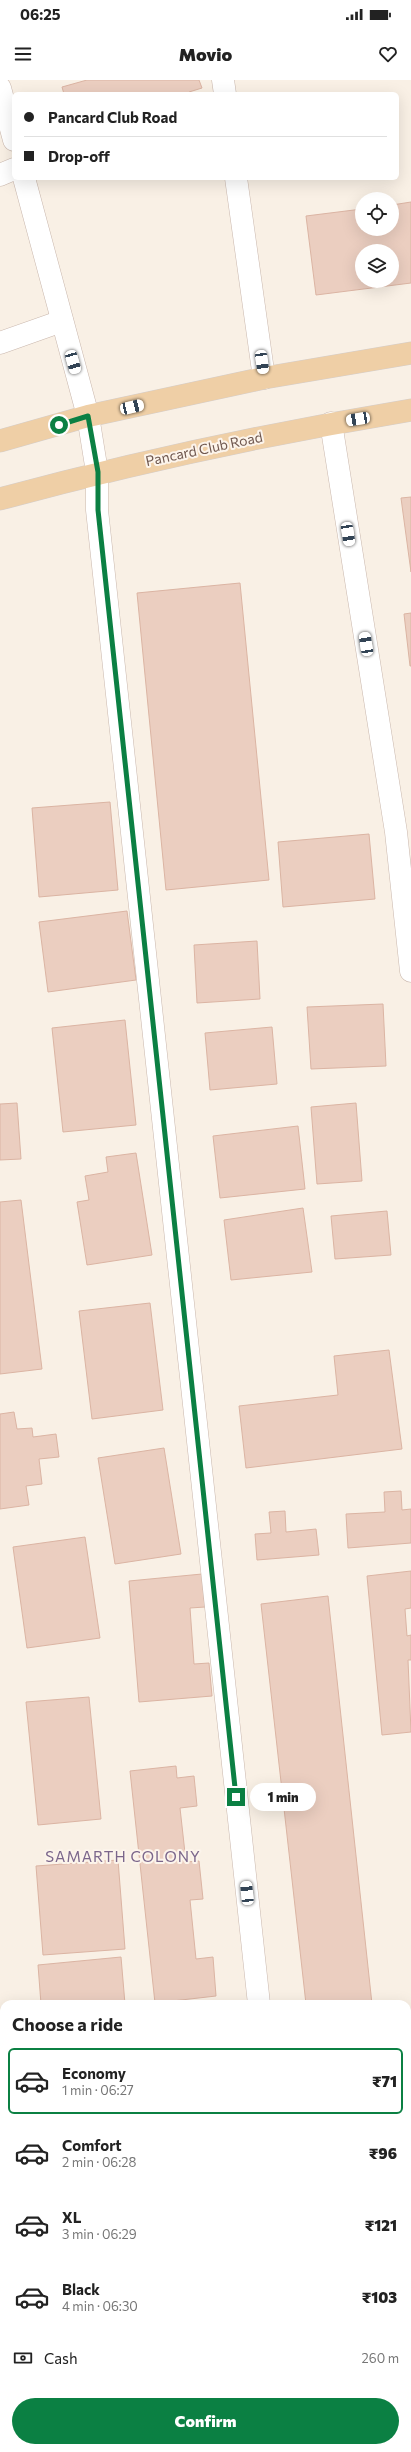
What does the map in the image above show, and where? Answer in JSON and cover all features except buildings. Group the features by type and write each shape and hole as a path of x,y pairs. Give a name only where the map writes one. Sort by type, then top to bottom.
{"main road":[{"path":"0,441 88,416 264,378 411,353"},
{"name":"Pancard Club Road","path":"0,499 98,472 274,433 411,410"}],"street":[{"path":"223,80 225,92"},
{"path":"0,88 12,133"},
{"path":"0,175 12,170"},
{"path":"25,180 88,416 98,472 98,518 259,2000"},
{"path":"236,180 264,378"},
{"path":"0,343 62,320"},
{"path":"331,423 396,832 411,972"}],"district":[{"name":"SAMARTH COLONY","path":"123,1857"}],"route":[{"path":"59,425 88,416 98,472 98,510 236,1797"}]}
